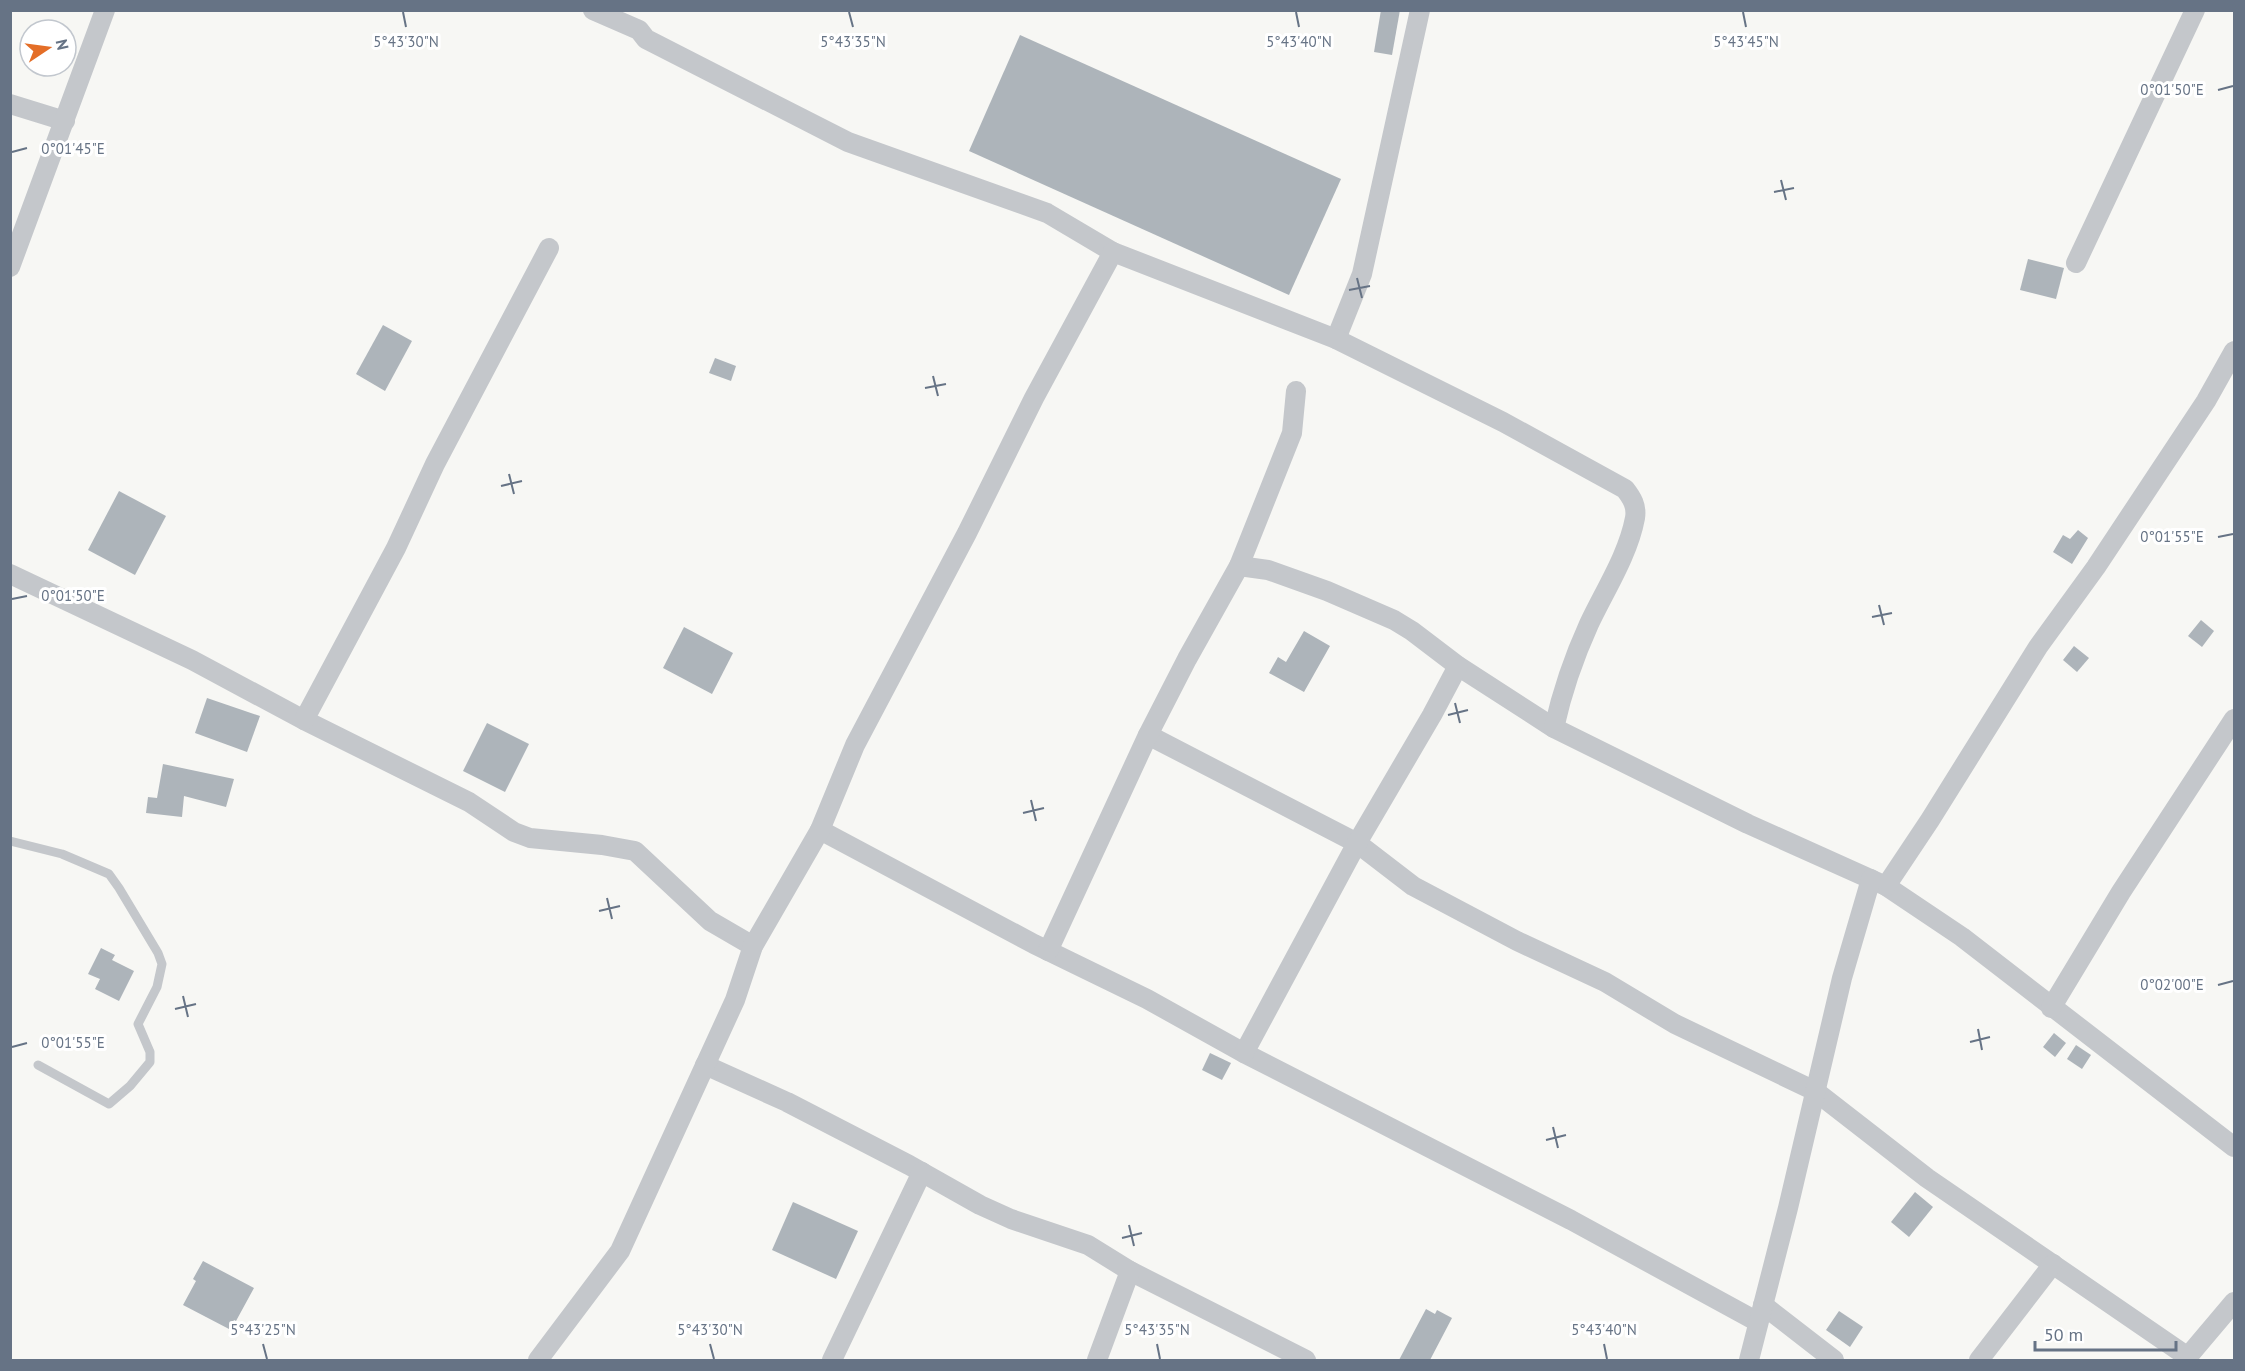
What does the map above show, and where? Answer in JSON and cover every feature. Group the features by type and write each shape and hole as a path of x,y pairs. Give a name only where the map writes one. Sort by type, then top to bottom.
{"street":[{"path":"10,267 105,10"},
{"path":"593,10 639,30 646,39 848,142 1047,213 1113,252 1336,339 1503,422 1625,489 1634,500 1635,516 1623,555 1588,626 1563,688 1554,728"},
{"path":"1336,339 1362,274 1420,10"},
{"path":"2076,263 2194,10"},
{"path":"10,104 65,121"},
{"path":"304,720 396,548 435,464 549,249"},
{"path":"538,1360 620,1251 735,1000 753,946 820,830 855,745 967,534 1034,398 1113,252"},
{"path":"1749,1360 1842,978 1878,882 1930,820 2038,646 2096,567 2206,401 2235,351"},
{"path":"1048,951 1148,735 1239,566 1292,433 1296,391"},
{"path":"1239,566 1268,570 1328,591 1394,620 1458,666 1554,728 1748,824 1878,882 1962,938 2051,1008 2118,1055 2235,1147"},
{"path":"10,574 182,654 304,720 469,802 514,832 530,838 602,844 635,851 710,921 753,946"},
{"path":"1244,1053 1357,843 1458,666"},
{"path":"2051,1008 2134,872 2235,719"},
{"path":"1148,735 1357,843 1413,886 1517,941 1605,982 1675,1024 1815,1091 1927,1178 2187,1359 2235,1302"},
{"path":"820,830 920,885 1147,999 1244,1053 1761,1314 1834,1360"},
{"path":"705,1065 787,1102 922,1172 980,1205 1011,1219 1088,1245 1130,1271 1306,1360"},
{"path":"832,1360 922,1172"},
{"path":"1979,1360 2053,1264"},
{"path":"1097,1360 1130,1271"}],"lane":[{"path":"10,841 62,854 109,874 137,916 162,964 157,987 138,1024 150,1052 150,1062 121,1095 109,1104 38,1065"}],"building":[{"path":"1381,10 1400,10 1392,55 1374,52"},
{"path":"1020,35 1341,179 1289,295 969,151"},
{"path":"2028,259 2064,268 2056,299 2020,290"},
{"path":"383,325 412,341 385,391 356,374"},
{"path":"715,358 736,366 731,381 709,373"},
{"path":"119,491 166,516 135,575 88,550"},
{"path":"2078,530 2088,538 2072,564 2053,552 2063,535 2070,539"},
{"path":"2201,620 2214,631 2202,647 2188,636"},
{"path":"684,627 733,653 712,694 663,668"},
{"path":"1304,631 1330,646 1304,692 1269,673 1278,657 1286,662"},
{"path":"2074,646 2089,658 2077,672 2063,660"},
{"path":"207,698 260,716 247,752 195,733"},
{"path":"487,723 529,744 505,792 463,771"},
{"path":"163,764 234,779 226,807 184,796 182,817 146,813 148,797 157,798"},
{"path":"101,948 115,955 112,960 134,971 119,1001 95,989 100,979 88,974"},
{"path":"2054,1033 2066,1043 2055,1057 2043,1047"},
{"path":"2076,1045 2091,1055 2082,1069 2067,1059"},
{"path":"1210,1053 1231,1063 1222,1080 1202,1070"},
{"path":"1915,1192 1933,1207 1909,1237 1891,1222"},
{"path":"793,1202 858,1231 836,1279 772,1250"},
{"path":"203,1261 254,1288 236,1321 234,1320 229,1329 183,1305 196,1281 193,1279"},
{"path":"1426,1309 1435,1314 1437,1310 1452,1318 1430,1360 1399,1360"},
{"path":"1839,1311 1863,1327 1850,1347 1826,1330"}]}
